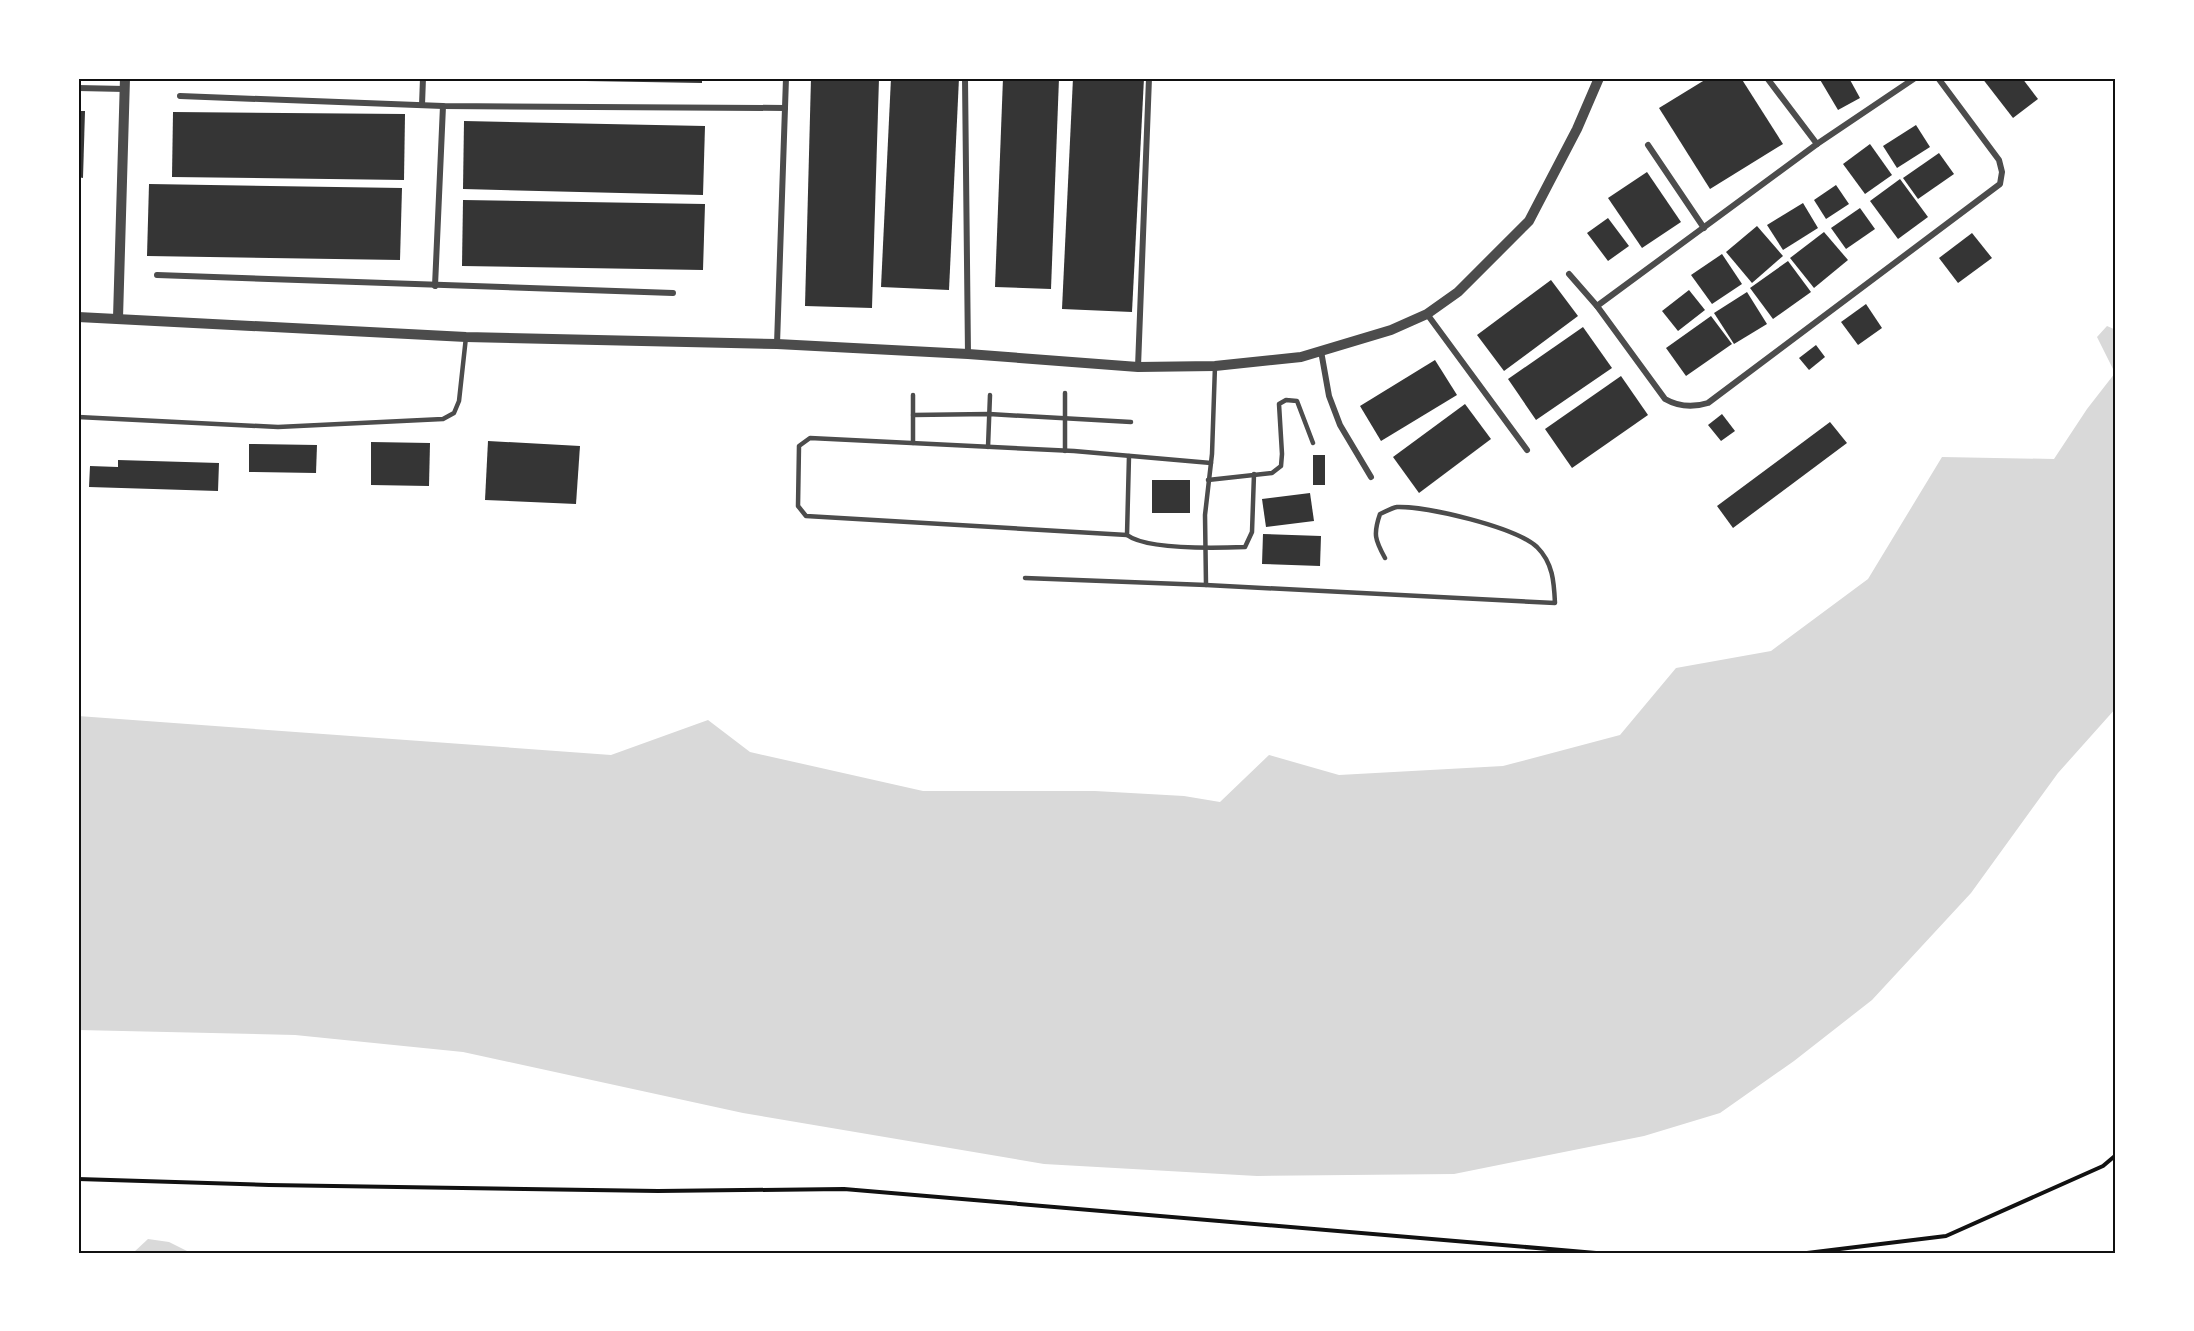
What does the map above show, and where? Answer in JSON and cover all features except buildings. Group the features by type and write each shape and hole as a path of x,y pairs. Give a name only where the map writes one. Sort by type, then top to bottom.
{"street":[{"path":"422,105 423,78"},
{"path":"777,344 786,78"},
{"path":"965,78 968,354"},
{"path":"1138,367 1149,78"},
{"path":"78,317 466,337 777,344 968,354 1138,367 1215,366 1291,358 1391,330 1427,314 1458,292 1529,221 1577,129 1599,78"},
{"path":"1767,78 1817,144"},
{"path":"1597,306 1817,144 1915,78"},
{"path":"1569,274 1597,306 1665,399 1675,405 1695,407 1708,403 2000,184 2002,172 1999,160 1938,78"},
{"path":"78,88 125,84 118,318"},
{"path":"180,96 443,106 785,108"},
{"path":"435,286 443,106"},
{"path":"1648,145 1704,228"},
{"path":"158,275 673,293"},
{"path":"1427,314 1527,450"},
{"path":"1321,351 1329,396 1340,425 1371,477"}],"lane":[{"path":"78,417 278,427 443,420 454,413 459,400 466,337"},
{"path":"1206,585 1208,480 1215,366"},
{"path":"1065,393 1065,451"},
{"path":"913,395 913,443"},
{"path":"988,447 990,395"},
{"path":"1208,480 1272,473 1281,466 1279,404 1286,399 1297,401 1312,443"},
{"path":"913,415 989,414 1131,422"},
{"path":"1210,463 1065,451 810,438 799,446 798,506 806,516 818,518 1126,534 1133,540 1144,542 1206,548 1245,547 1252,532 1254,474"},
{"path":"1126,534 1129,456"},
{"path":"1025,578 1555,603 1554,573 1537,547 1509,531 1440,512 1394,507 1380,514 1375,528 1377,543 1385,558"}],"path":[{"path":"1807,1253 1946,1236 2103,1166 2116,1155"},
{"path":"78,1179 269,1185 658,1191 844,1189 1596,1253"}],"shaded area":[{"path":"2107,326 2116,330 2116,708 2058,773 1971,893 1872,1000 1794,1061 1720,1113 1644,1136 1454,1174 1257,1176 1044,1164 743,1113 463,1052 295,1035 78,1030 78,716 611,755 708,720 750,752 923,791 1095,791 1184,796 1220,802 1269,755 1339,775 1503,766 1620,735 1676,668 1771,651 1868,579 1942,457 2054,459 2087,409 2115,373 2097,337"},
{"path":"148,1239 169,1242 191,1253 133,1253"}]}
